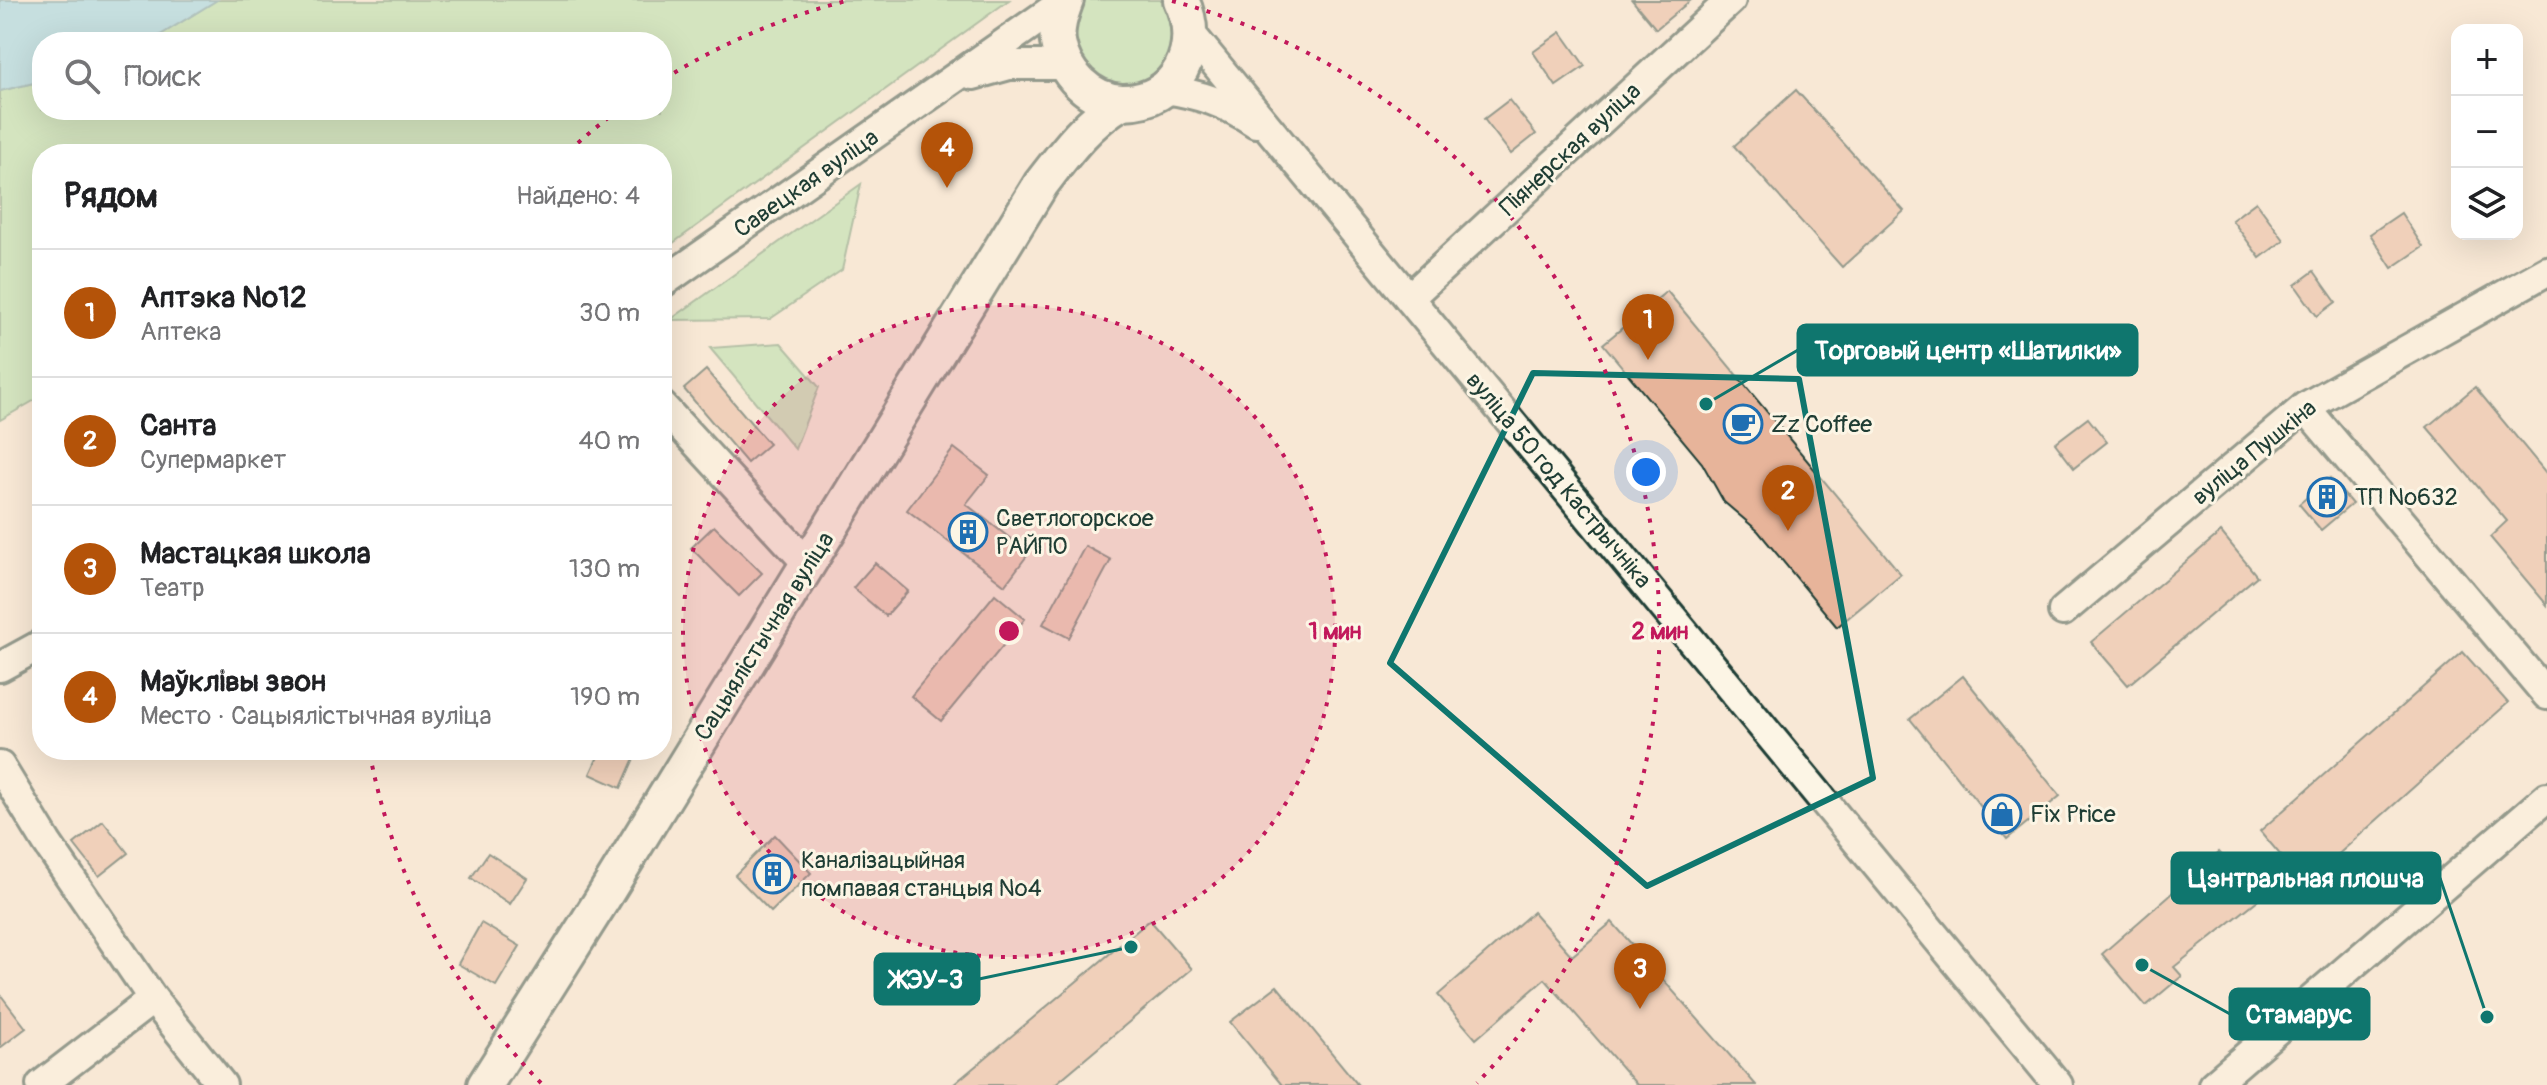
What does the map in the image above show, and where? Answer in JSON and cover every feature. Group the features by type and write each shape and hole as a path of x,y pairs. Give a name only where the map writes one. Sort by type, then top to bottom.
{"main road":[{"path":"1066,0 1058,21 1058,43 1072,74 1098,96 1121,102 1144,99 1164,89 1179,74 1188,55 1191,34 1188,13 1181,0"},
{"name":"Сацыялістычная вуліца","path":"1041,184 1072,74"},
{"name":"Сацыялістычная вуліца","path":"485,1085 1041,184 1091,125 1105,111 1121,102"}],"street":[{"name":"Савецкая вуліца","path":"672,276 1066,0"},
{"name":"Піянерская вуліца","path":"1409,298 1731,0"},
{"name":"вуліца 50 год Кастрычніка","path":"1191,34 2058,1085"},
{"name":"Савецкая вуліца","path":"949,82 1009,65 1072,74"},
{"name":"вуліца 50 год Кастрычніка","path":"1164,89 1216,100 1274,134"},
{"name":"вуліца Пушкіна","path":"2063,611 2305,407 2547,271"},
{"path":"2305,407 2547,695"},
{"path":"672,417 808,564"},
{"path":"0,667 32,649"},
{"path":"0,766 47,843 153,999 222,1085"},
{"path":"2213,1085 2547,797"},
{"path":"41,1085 153,999"}],"highlighted area":[{"path":"1533,373 1799,379 1873,778 1647,886 1390,663"}],"green space":[{"path":"217,0 1009,0 672,244 672,144 32,144 32,402 0,420 0,91 32,83 32,120 672,120 672,32 165,32"},
{"path":"1083,0 1165,0 1172,9 1174,54 1157,74 1142,84 1124,86 1098,81 1072,45 1074,15"},
{"path":"861,184 842,270 770,319 672,319"},
{"path":"781,343 819,387 795,449 710,348"}],"water":[{"path":"0,0 217,0 165,32 32,32 32,83 0,91"}],"building":[{"path":"1632,0 1691,0 1656,29"},
{"path":"1561,32 1585,66 1556,86 1533,52"},
{"path":"1796,90 1904,211 1842,267 1734,146"},
{"path":"1509,100 1536,134 1511,154 1484,119"},
{"path":"2256,202 2284,240 2260,258 2232,220"},
{"path":"2401,213 2423,247 2392,268 2370,234"},
{"path":"2314,271 2336,302 2317,316 2295,285"},
{"path":"1667,291 1901,574 1837,627 1758,531 1724,502 1702,463 1603,344"},
{"path":"706,370 769,444 747,463 684,389"},
{"path":"2475,387 2547,474 2547,605 2490,537 2507,521 2427,427"},
{"path":"2088,418 2107,442 2074,468 2055,443"},
{"name":"Светлогорское РАЙПО","path":"954,448 989,475 966,504 1029,553 1005,585 907,510"},
{"name":"ТП №632","path":"2330,478 2352,504 2321,530 2299,504"},
{"path":"714,526 762,573 739,596 691,548"},
{"path":"2221,532 2257,576 2128,685 2091,642"},
{"path":"1085,546 1111,560 1069,638 1043,624"},
{"path":"875,563 908,591 886,616 853,588"},
{"path":"995,594 1025,619 941,721 911,696"},
{"path":"2463,652 2508,703 2305,884 2260,831"},
{"path":"1963,676 2060,796 2007,839 1910,719"},
{"path":"596,760 633,760 621,788 590,774"},
{"path":"103,821 128,853 99,876 74,844"},
{"name":"Каналізацыйная помпавая станцыя №4","path":"775,835 811,873 771,912 735,875"},
{"path":"2219,852 2259,899 2174,967 2182,976 2146,1006 2102,954"},
{"path":"488,853 527,878 510,904 471,878"},
{"path":"1533,912 1572,956 1612,922 1756,1085 1637,1085 1545,979 1476,1039 1438,995"},
{"path":"1150,920 1192,969 1054,1085 953,1085"},
{"path":"481,923 520,946 496,986 458,964"},
{"path":"1277,986 1358,1085 1282,1085 1230,1022"},
{"path":"0,994 26,1028 0,1048"}],"place":[{"name":"Маўклівы звон","path":"947,188"},
{"name":"Аптэка №12","path":"1648,360"},
{"name":"Торговый центр «Шатилки»","path":"1706,404"},
{"name":"Zz Coffee","path":"1743,424"},
{"name":"ТП №632","path":"2327,497"},
{"name":"Санта","path":"1788,531"},
{"name":"Светлогорское РАЙПО","path":"968,532"},
{"name":"Fix Price","path":"2002,814"},
{"name":"Каналізацыйная помпавая станцыя №4","path":"773,874"},
{"name":"ЖЭУ-3","path":"1131,947"},
{"name":"Стамарус","path":"2142,965"},
{"name":"Мастацкая школа","path":"1640,1009"},
{"name":"Цэнтральная плошча","path":"2487,1017"}]}
